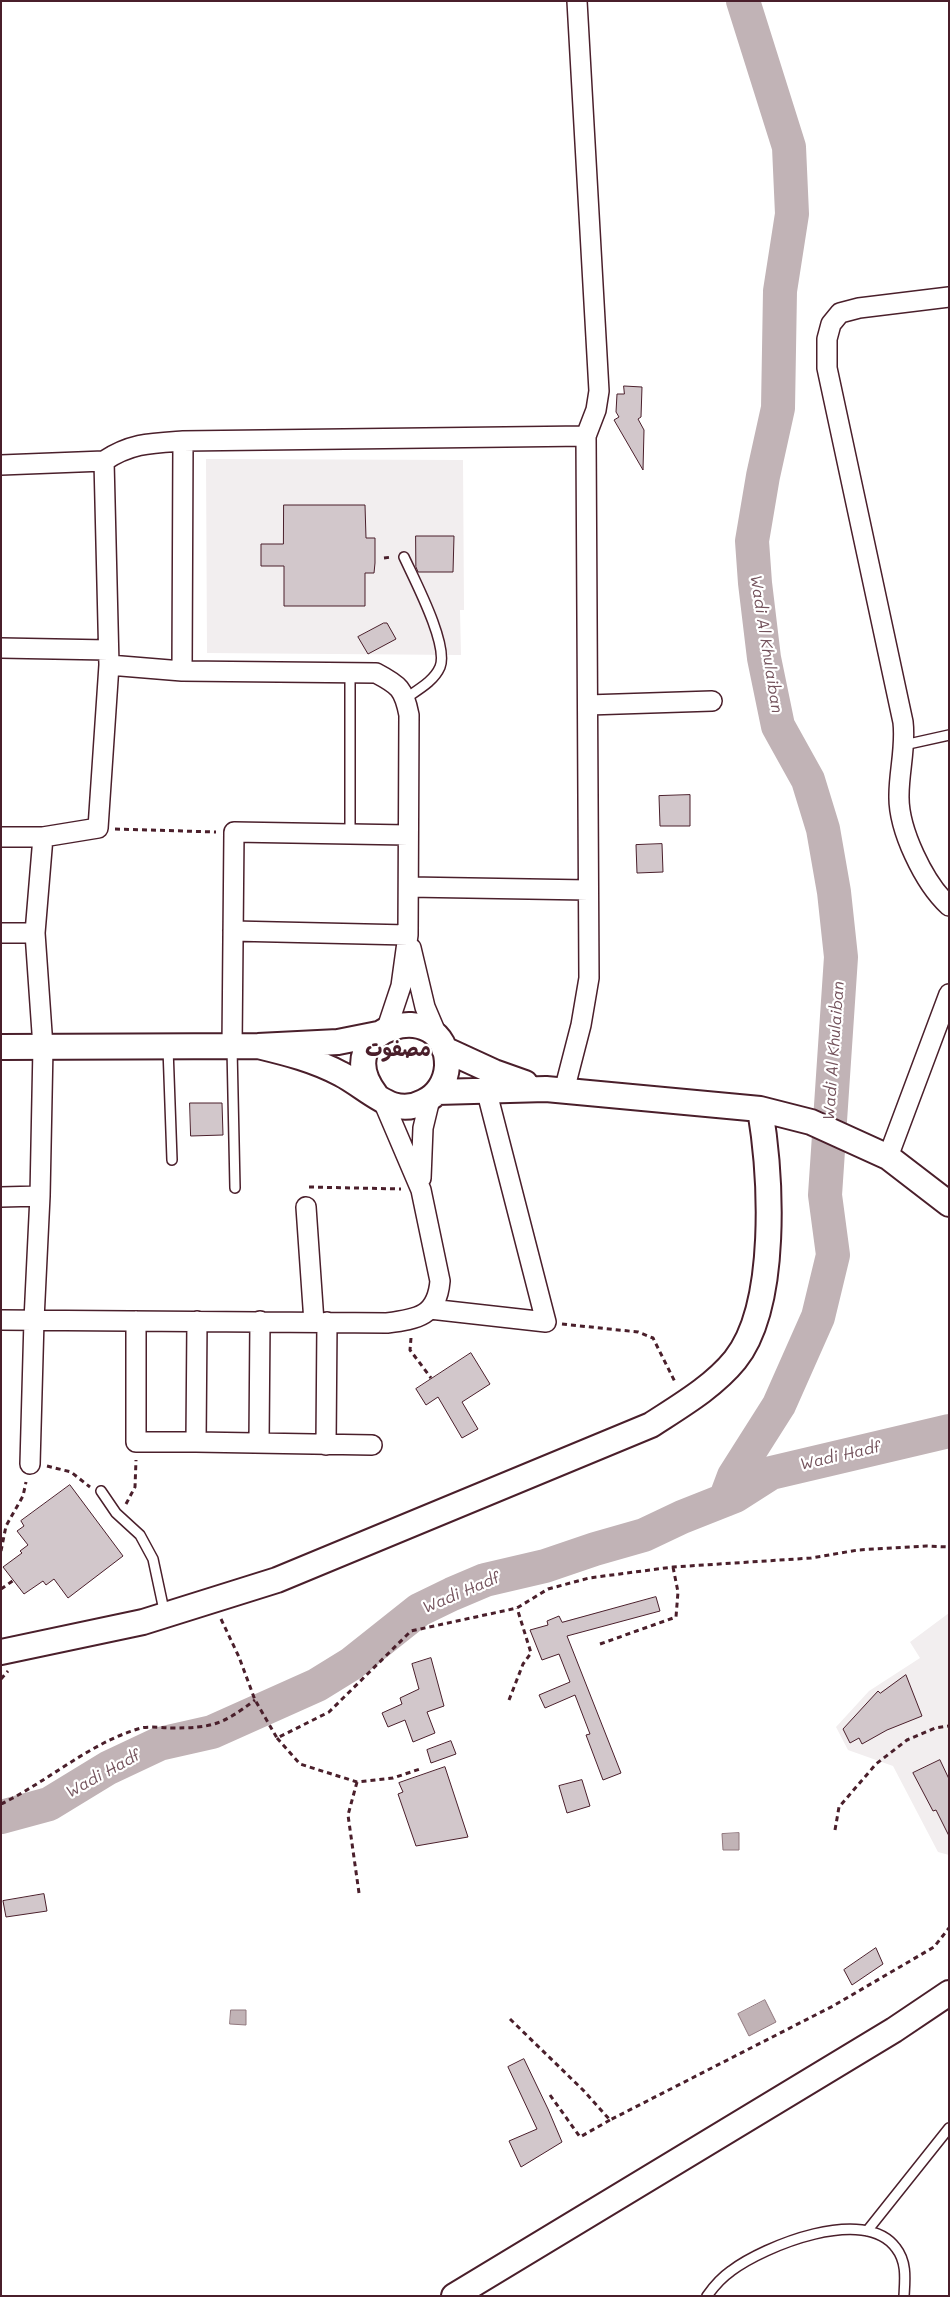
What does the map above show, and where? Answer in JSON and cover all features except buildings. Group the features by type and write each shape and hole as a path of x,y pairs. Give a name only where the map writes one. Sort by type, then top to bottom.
{"street":[{"path":"555,1090 581,1026 589,978 586,436 596,410 599,391 577,1"},
{"path":"949,297 859,308 840,313 832,324 827,339 827,368 903,722 904,745 898,797 902,822 916,857 930,882 949,906"},
{"path":"1,465 104,461 138,444 183,441 586,436"},
{"path":"182,672 183,441"},
{"path":"1,837 43,837 98,828 108,657 104,461"},
{"path":"1,648 108,657 182,672 376,673 397,684 406,698 409,715 408,935 401,986 382,1031 365,1053 363,1064 369,1086 379,1098 398,1132 421,1190 440,1281 439,1295 434,1306 412,1320 387,1323 1,1320"},
{"path":"588,704 712,701"},
{"path":"232,1046 234,832 408,835"},
{"path":"30,1464 40,1196 43,1047 35,933 43,837"},
{"path":"409,887 588,890"},
{"path":"233,931 408,935"},
{"path":"1,932 35,933"},
{"path":"408,935 420,990 441,1044 446,1072 433,1096 422,1143 421,1190"},
{"path":"888,1157 947,1003"},
{"path":"1,1047 258,1046 338,1042 382,1031 398,1024 415,1025 430,1032 441,1044 494,1072 555,1090"},
{"path":"258,1046 320,1064 379,1098 402,1107 412,1106 433,1096 486,1089 555,1090 760,1109 811,1122 888,1157 949,1204"},
{"path":"430,1309 546,1322 486,1089"},
{"path":"1,1652 142,1622 277,1580 438,1515 651,1425 689,1400 736,1360 756,1320 766,1271 766,1147 760,1109"},
{"path":"1,1197 40,1196"},
{"path":"306,1206 320,1322 326,1445"},
{"path":"136,1321 136,1442 372,1446"},
{"path":"196,1442 197,1321"},
{"path":"259,1443 260,1321"},
{"path":"454,2296 894,2030 949,1993"}],"lane":[{"path":"404,557 438,635 442,655 441,666 430,681 406,698"},
{"path":"350,673 350,833"},
{"path":"904,745 949,734"},
{"path":"232,1046 235,1188"},
{"path":"168,1047 172,1160"},
{"path":"101,1491 116,1513 140,1535 154,1559 165,1615"},
{"path":"867,2231 949,2128"},
{"path":"708,2296 731,2270 775,2246 802,2237 830,2232 867,2231 890,2241 900,2255 905,2271 904,2296"}],"path":[{"path":"98,828 234,832"},
{"path":"306,1206 305,1187 421,1190"},
{"path":"412,1320 410,1350 431,1378"},
{"path":"546,1322 638,1332 653,1338 677,1385 689,1400"},
{"path":"116,1513 127,1502 135,1487 136,1442"},
{"path":"1,1551 6,1526 23,1496 30,1464 57,1467 71,1472 86,1486 101,1491"},
{"path":"277,1738 329,1712 411,1631 517,1608 548,1589 589,1578 673,1567 811,1558 858,1550 926,1546 949,1547"},
{"path":"600,1644 676,1617 678,1592 673,1567"},
{"path":"1,1589 14,1580"},
{"path":"212,1600 239,1657 255,1700 277,1738 300,1764 358,1782 393,1778 420,1769"},
{"path":"509,1700 523,1664 531,1653 517,1608"},
{"path":"1,1804 24,1794 92,1749 142,1728 201,1728 230,1719 255,1700"},
{"path":"835,1830 839,1808 876,1764 907,1740 935,1728 949,1726"},
{"path":"358,1782 348,1815 359,1893"},
{"path":"550,2095 580,2137 832,2006 934,1947 949,1928"},
{"path":"510,2019 583,2090 610,2120"}],"shaded area":[{"path":"206,459 463,460 464,610 460,610 461,655 207,653"},
{"path":"949,1613 949,1855 938,1852 893,1766 848,1750 836,1727 869,1691 920,1658 910,1642"},
{"path":"739,1833 739,1850 723,1850 722,1834"},
{"path":"765,2000 776,2022 749,2036 738,2014"},
{"path":"231,2010 246,2010 246,2025 230,2024"}],"waterway":[{"name":"Wadi Al Khulaiban","path":"725,1500 734,1476 779,1405 818,1317 833,1255 825,1195 841,957 834,892 823,829 808,780 778,726 764,658 755,583 752,541 763,476 778,408 780,291 792,214 789,147 743,1"},
{"name":"Wadi Hadf","path":"1,1817 49,1804 108,1768 159,1744 212,1732 317,1685 351,1664 419,1610 485,1580 545,1566 644,1535 682,1517 735,1496 771,1473 949,1431"}],"district":[{"name":"مصفوت","path":"398,1050"}]}
